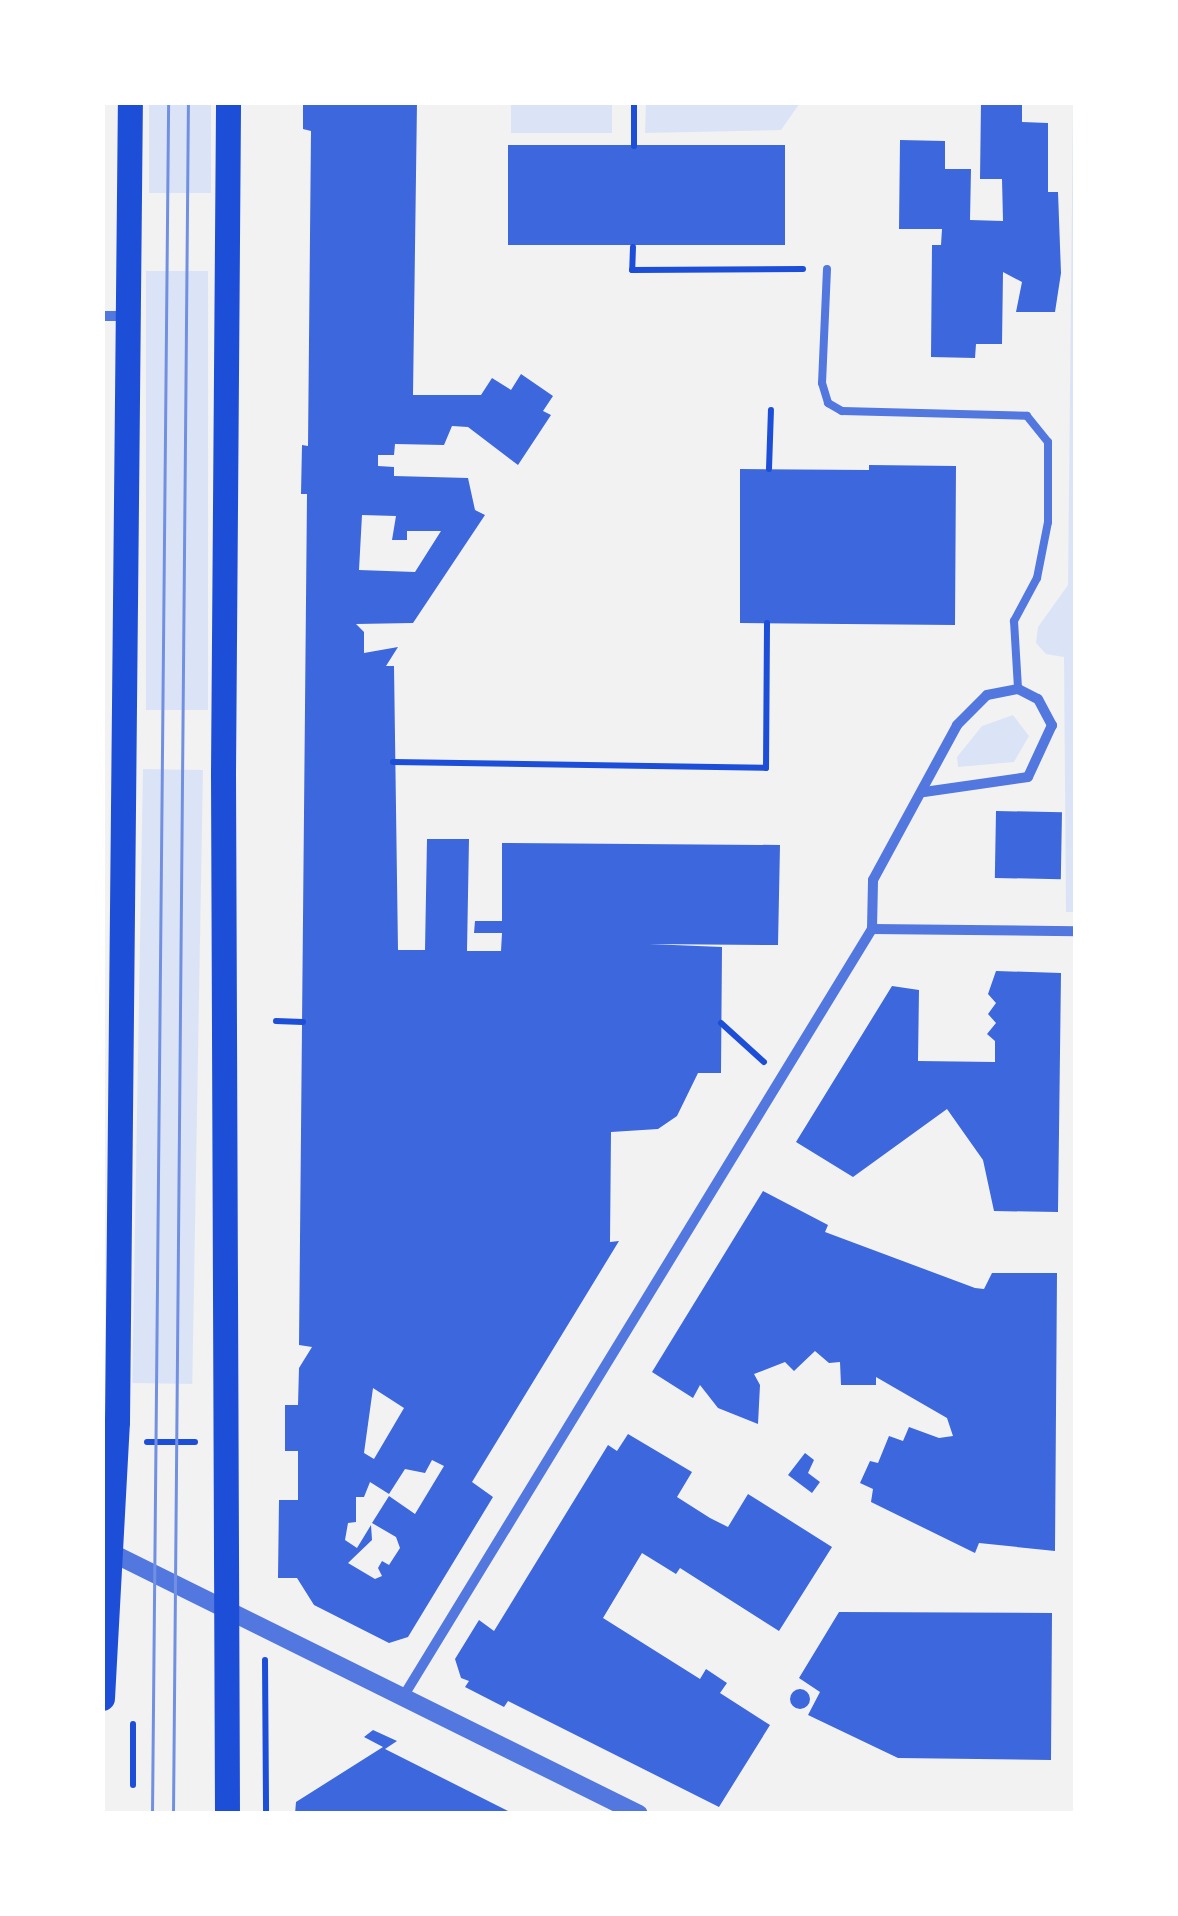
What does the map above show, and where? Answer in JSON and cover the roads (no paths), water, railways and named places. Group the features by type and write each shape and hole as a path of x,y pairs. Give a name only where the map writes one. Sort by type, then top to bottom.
{"main road":[{"path":"102,1698 106,1550 116,1422 111,974 118,611 130,316 130,102"},
{"path":"228,102 228,1814"}],"street":[{"path":"102,316 130,316"},
{"path":"403,1698 872,929 873,880 958,725 987,695 1018,688 1038,699 1052,725 1028,776 924,792"},
{"path":"872,929 1076,931"},
{"path":"106,1550 639,1814"}],"lane":[{"path":"826,268 822,383 828,403 842,411 1028,416 1048,442 1048,522 1036,578 1014,622 1018,688"}],"tram line":[{"path":"152,1814 168,102"},
{"path":"173,1814 188,102"}]}
